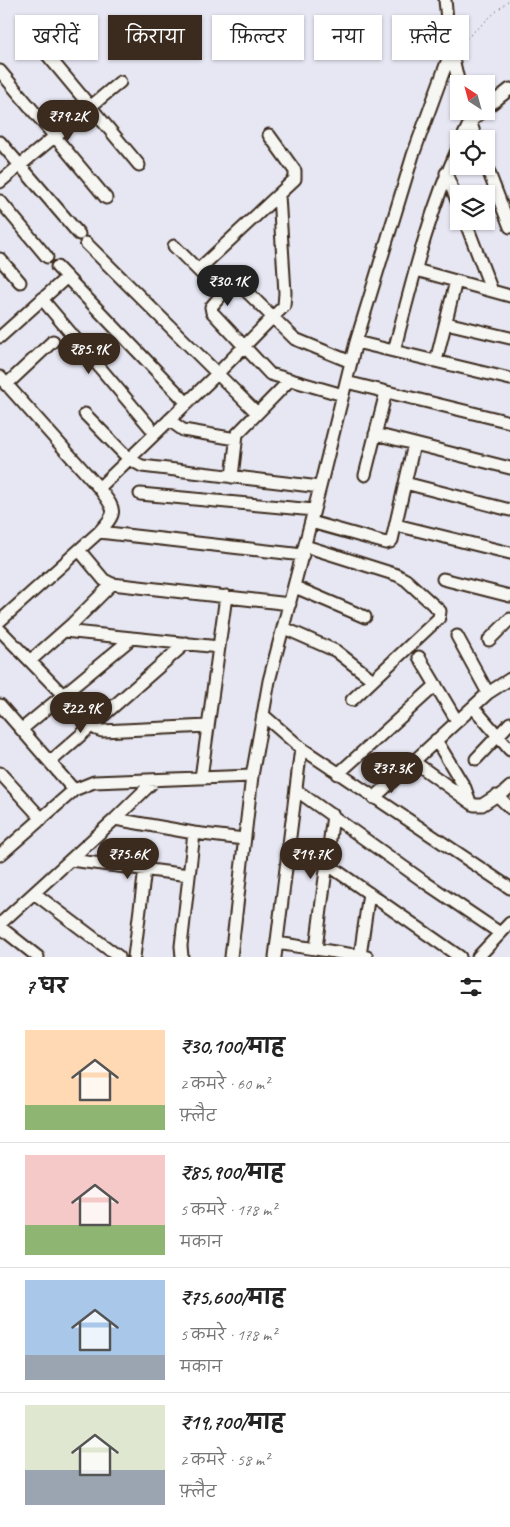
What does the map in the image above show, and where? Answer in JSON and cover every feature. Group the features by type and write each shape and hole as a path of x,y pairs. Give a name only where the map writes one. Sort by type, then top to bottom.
{"street":[{"path":"445,0 447,15"},
{"path":"51,60 139,165"},
{"path":"231,957 252,776 269,681 356,342 413,155 448,60"},
{"path":"453,60 457,75"},
{"path":"0,71 106,198"},
{"path":"0,182 120,82"},
{"path":"495,101 510,89"},
{"path":"198,270 293,182 296,175 295,171 269,134"},
{"path":"0,142 82,239 257,414"},
{"path":"394,351 416,270 450,165"},
{"path":"446,173 451,185"},
{"path":"490,175 510,227"},
{"path":"99,488 245,347 281,309 285,301 279,195"},
{"path":"0,201 47,257"},
{"path":"468,230 492,291"},
{"path":"174,246 222,294"},
{"path":"0,259 20,282"},
{"path":"57,267 187,403"},
{"path":"416,270 510,296"},
{"path":"0,337 67,277"},
{"path":"436,361 456,281"},
{"path":"343,396 270,374 212,312 211,307 231,284 238,283 294,339 351,362"},
{"path":"42,299 155,434"},
{"path":"446,323 510,338"},
{"path":"0,621 99,532 113,514 112,507 99,488 3,381 54,341"},
{"path":"356,342 510,379"},
{"path":"232,477 236,439 240,430 290,380"},
{"path":"346,382 510,422"},
{"path":"365,475 386,392"},
{"path":"85,414 129,459 142,466 320,487"},
{"path":"169,420 183,430 236,439"},
{"path":"375,434 510,468"},
{"path":"311,522 388,543 392,540 414,444"},
{"path":"405,484 510,510"},
{"path":"140,494 314,510"},
{"path":"396,525 510,553"},
{"path":"99,532 304,550 397,575 406,580 440,611 438,618 352,700"},
{"path":"78,550 104,580 112,584 290,604"},
{"path":"443,580 510,596"},
{"path":"30,661 112,584"},
{"path":"294,586 365,617"},
{"path":"201,778 226,596"},
{"path":"489,640 510,619"},
{"path":"284,628 343,655 373,680"},
{"path":"0,630 91,726 102,731 208,726"},
{"path":"64,631 219,647"},
{"path":"457,636 488,693"},
{"path":"22,729 132,638"},
{"path":"50,762 186,644"},
{"path":"419,657 457,721"},
{"path":"374,798 488,693 510,679"},
{"path":"338,774 436,685"},
{"path":"0,705 74,790"},
{"path":"473,707 510,750"},
{"path":"263,715 301,748 338,774 510,888"},
{"path":"476,759 510,723"},
{"path":"436,740 465,788 470,802"},
{"path":"275,957 301,748"},
{"path":"413,761 478,806 482,806 493,797 499,797 510,787"},
{"path":"0,855 74,790 94,782 252,776"},
{"path":"2,779 42,818"},
{"path":"38,957 0,926 155,780"},
{"path":"296,790 426,883 500,933"},
{"path":"499,797 510,808"},
{"path":"316,948 333,816"},
{"path":"115,819 194,833 244,839"},
{"path":"182,957 181,946 194,833"},
{"path":"70,860 189,875"},
{"path":"327,864 460,957"},
{"path":"134,957 145,869"},
{"path":"34,893 119,957"},
{"path":"277,942 363,956 368,893"},
{"path":"478,957 510,923"}],"path":[{"path":"469,34 509,0"}]}
